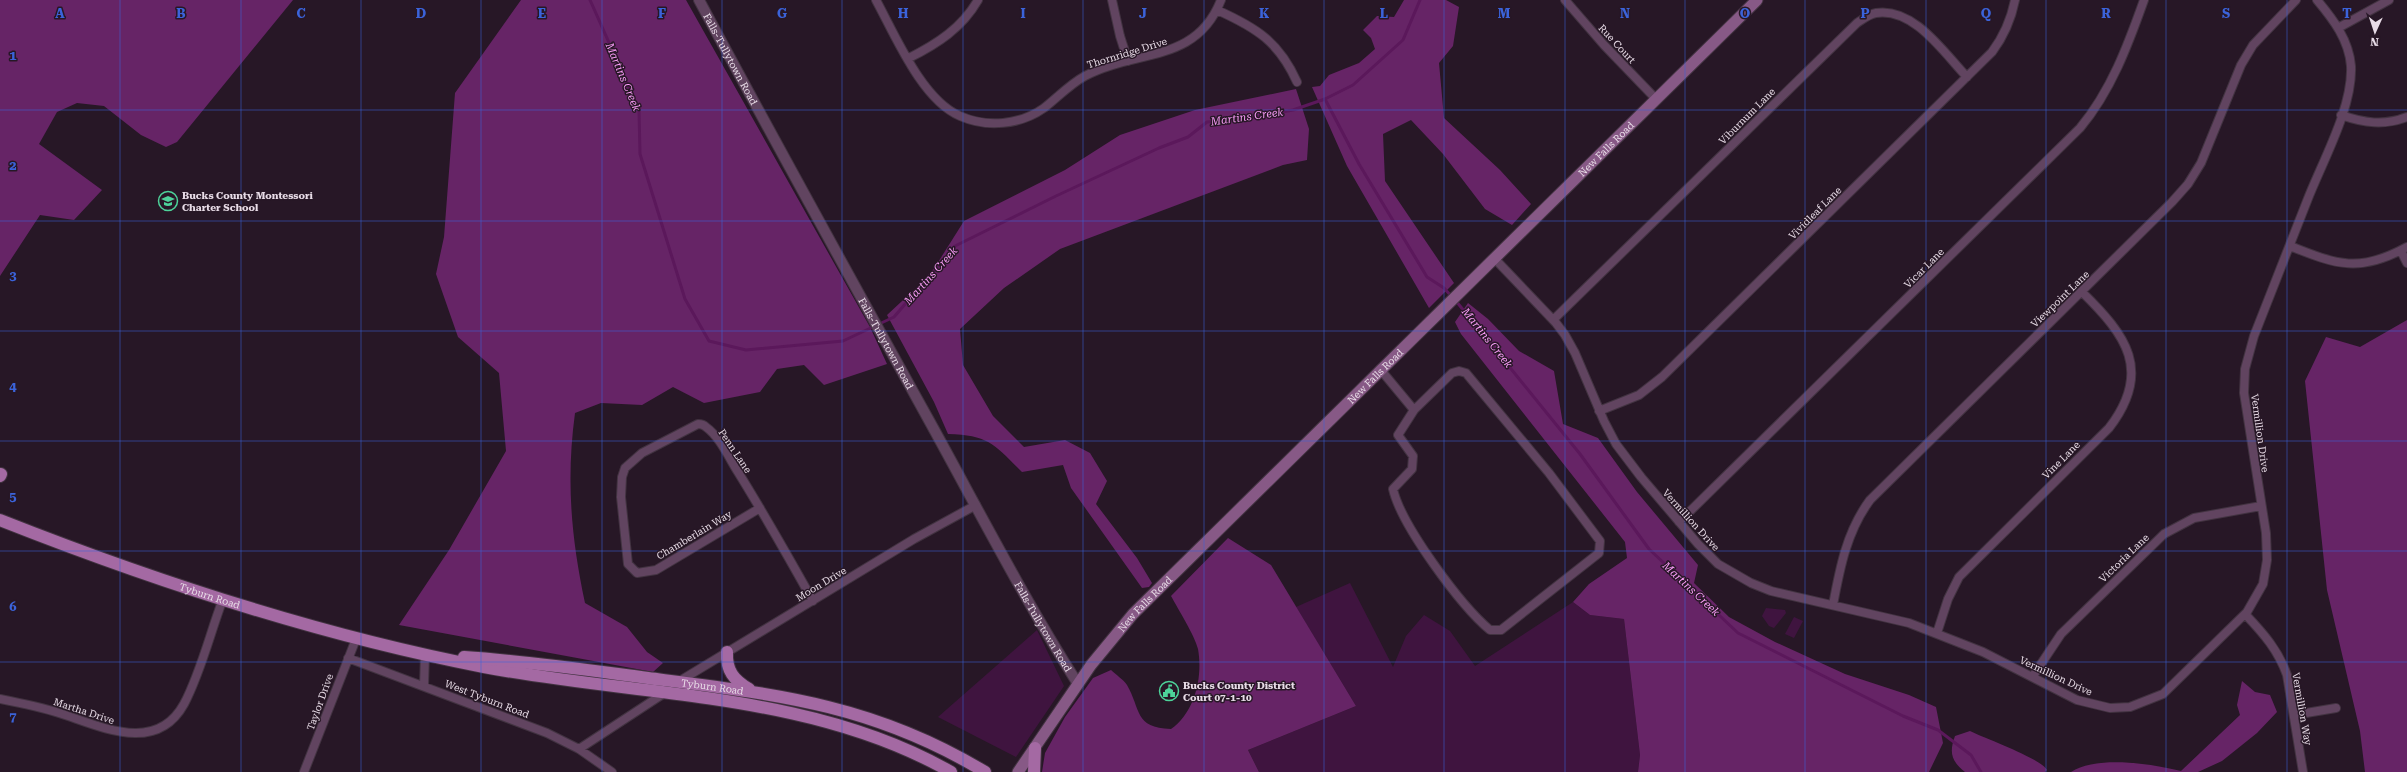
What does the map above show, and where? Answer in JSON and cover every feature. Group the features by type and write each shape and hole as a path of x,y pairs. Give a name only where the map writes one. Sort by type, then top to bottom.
{"main road":[{"name":"New Falls Road","path":"1018,772 1078,684 1133,614 1380,369 1757,0"},
{"name":"Tyburn Road","path":"0,520 147,575 356,639 530,675 732,702 841,727 879,738 951,772"},
{"path":"728,652 728,666 730,673 735,680 754,691"},
{"name":"Tyburn Road","path":"425,654 524,662 754,691 804,700 872,718 929,741 985,772"},
{"path":"1034,772 1035,748"}],"street":[{"name":"Falls-Tullytown Road","path":"699,0 769,132 879,331 1049,636 1078,684"},
{"name":"Thornridge Drive","path":"876,0 926,86 949,110 968,120 993,124 1008,123 1035,113 1084,76 1186,44 1203,31 1218,10 1221,0"},
{"path":"909,58 938,43 951,32 978,0"},
{"path":"1112,0 1120,36 1128,61"},
{"name":"Rue Court","path":"1565,0 1604,45 1656,99"},
{"name":"Vividleaf Lane","path":"1599,411 1639,395 1662,377 1967,77 2001,40 2008,27 2015,0"},
{"name":"Vicar Lane","path":"1679,522 2080,128 2094,111 2114,76 2144,0"},
{"name":"Viewpoint Lane","path":"1833,605 1848,540 1861,512 1870,500 2082,292 2188,184 2201,163 2241,65 2253,45 2296,0"},
{"name":"Vermillion Drive","path":"1494,258 1553,320 1576,353 1599,411 1623,453 1698,544 1731,574 1771,591 1909,623 1936,633 2033,676 2089,704 2110,708 2130,707 2155,699 2170,689 2245,614 2256,599 2266,573 2266,533 2248,424 2244,376 2254,336 2341,115 2351,76 2348,50 2338,28 2316,0"},
{"path":"2338,28 2389,0"},
{"path":"1218,10 1243,22 1270,41 1289,66 1297,82"},
{"name":"Viburnum Lane","path":"1553,320 1857,23 1875,13 1904,17 1915,24 1967,77"},
{"path":"2341,115 2357,121 2380,124 2407,117"},
{"path":"2290,246 2320,258 2355,264 2378,261 2404,249 2407,263"},
{"name":"Vine Lane","path":"1936,633 1951,593 1959,577 1970,564 2108,428 2124,404 2129,388 2131,367 2124,340 2114,326 2082,292"},
{"path":"1380,369 1414,410"},
{"path":"1459,371 1466,373 1549,473 1600,541 1599,552 1501,630 1490,630 1458,598 1419,540 1396,499 1393,489 1412,469 1413,456 1398,435 1414,410 1452,373 1459,371"},
{"name":"Penn Lane","path":"637,573 628,564 626,552 622,477 628,464 677,433 698,424 706,427 733,463 813,601"},
{"name":"Moon Drive","path":"678,682 914,540 976,505"},
{"name":"Victoria Lane","path":"2033,676 2061,634 2164,534 2194,518 2261,506"},
{"name":"Chamberlain Way","path":"637,573 656,570 760,508"},
{"name":"Martha Drive","path":"0,699 58,713 111,731 143,733 157,730 170,722 184,704 223,599"},
{"name":"Vermillion Way","path":"2245,614 2268,638 2282,660 2287,675 2303,772"},
{"name":"Taylor Drive","path":"304,772 356,639"},
{"path":"424,686 425,654"},
{"name":"West Tyburn Road","path":"348,658 540,730 579,749 612,772"},
{"path":"579,749 666,692"},
{"path":"2294,715 2336,708"}],"shaded area":[{"path":"0,0 293,0 177,142 166,147 141,135 104,106 77,103 57,112 39,144 102,190 74,220 40,215 0,276"},
{"path":"521,0 686,0 870,327 887,364 824,385 804,365 777,369 760,392 704,403 673,387 642,405 601,403 575,413 572,438 571,508 576,555 585,603 627,627 647,652 663,663 653,672 399,625 449,550 506,451 499,373 458,337 436,274 444,237 455,93"},
{"path":"1404,0 1446,0 1459,7 1453,46 1439,63 1444,118 1500,170 1531,204 1512,225 1485,209 1443,154 1411,120 1383,134 1385,181 1454,283 1429,308 1347,166 1312,87 1320,86 1329,75 1359,63 1375,49 1371,38 1363,30 1377,16 1394,17"},
{"path":"1296,89 1309,129 1307,160 1283,165 1060,249 1004,288 960,329 963,365 993,416 1024,447 1065,440 1090,453 1107,481 1096,504 1137,558 1152,583 1149,587 1142,588 1071,488 1063,465 1022,472 998,448 990,443 973,437 948,434 934,402 887,315 930,275 964,221 1065,170 1120,135 1195,110"},
{"path":"1468,303 1488,319 1519,351 1554,371 1563,424 1598,438 1637,492 1698,565 1694,583 1729,617 1775,642 1845,674 1909,695 1936,707 1943,743 1929,772 1638,772 1640,755 1624,619 1590,615 1573,602 1589,584 1627,558 1625,542 1461,334 1455,322"},
{"path":"2407,320 2407,772 2365,772 2360,731 2327,590 2305,381 2326,337 2360,347"},
{"path":"1228,538 1271,565 1356,706 1248,750 1259,772 1042,772 1045,753 1065,717 1093,678 1111,670 1127,685 1140,716 1150,725 1159,728 1171,729 1179,722 1191,704 1195,693 1198,682 1199,660 1198,649 1194,637 1171,596"},
{"path":"1350,583 1393,667 1406,636 1424,615 1450,631 1475,666 1573,602 1590,615 1624,619 1640,755 1638,772 1259,772 1248,750 1356,706 1296,607"},
{"path":"1766,608 1785,610 1786,613 1774,628 1769,626 1762,616"},
{"path":"1794,617 1803,621 1794,638 1785,634"},
{"path":"1037,630 1064,686 1016,757 938,717"},
{"path":"2242,681 2255,692 2270,695 2277,712 2257,733 2222,761 2198,772 2071,772 2082,767 2110,762 2125,762 2181,771 2240,715 2237,705"},
{"path":"1970,731 2035,760 2043,765 2047,770 2045,772 1965,772 1954,760 1952,756 1952,747 1955,736"}],"waterway":[{"name":"Martins Creek","path":"590,0 639,110 640,154 685,299 709,341 746,350 843,341 894,317 955,246 1056,196 1159,148 1188,137 1207,122 1245,119 1293,110 1325,99 1359,164 1427,277 1444,288 1452,297"},
{"path":"1325,99 1353,85 1403,40 1420,0"},
{"name":"Martins Creek","path":"1456,301 1580,454 1649,549 1738,633 1903,716 1938,730 1971,755 1981,772"}],"place":[{"name":"Bucks County Montessori Charter School","path":"168,201"},
{"name":"Bucks County District Court 07-1-10","path":"1169,691"}]}
